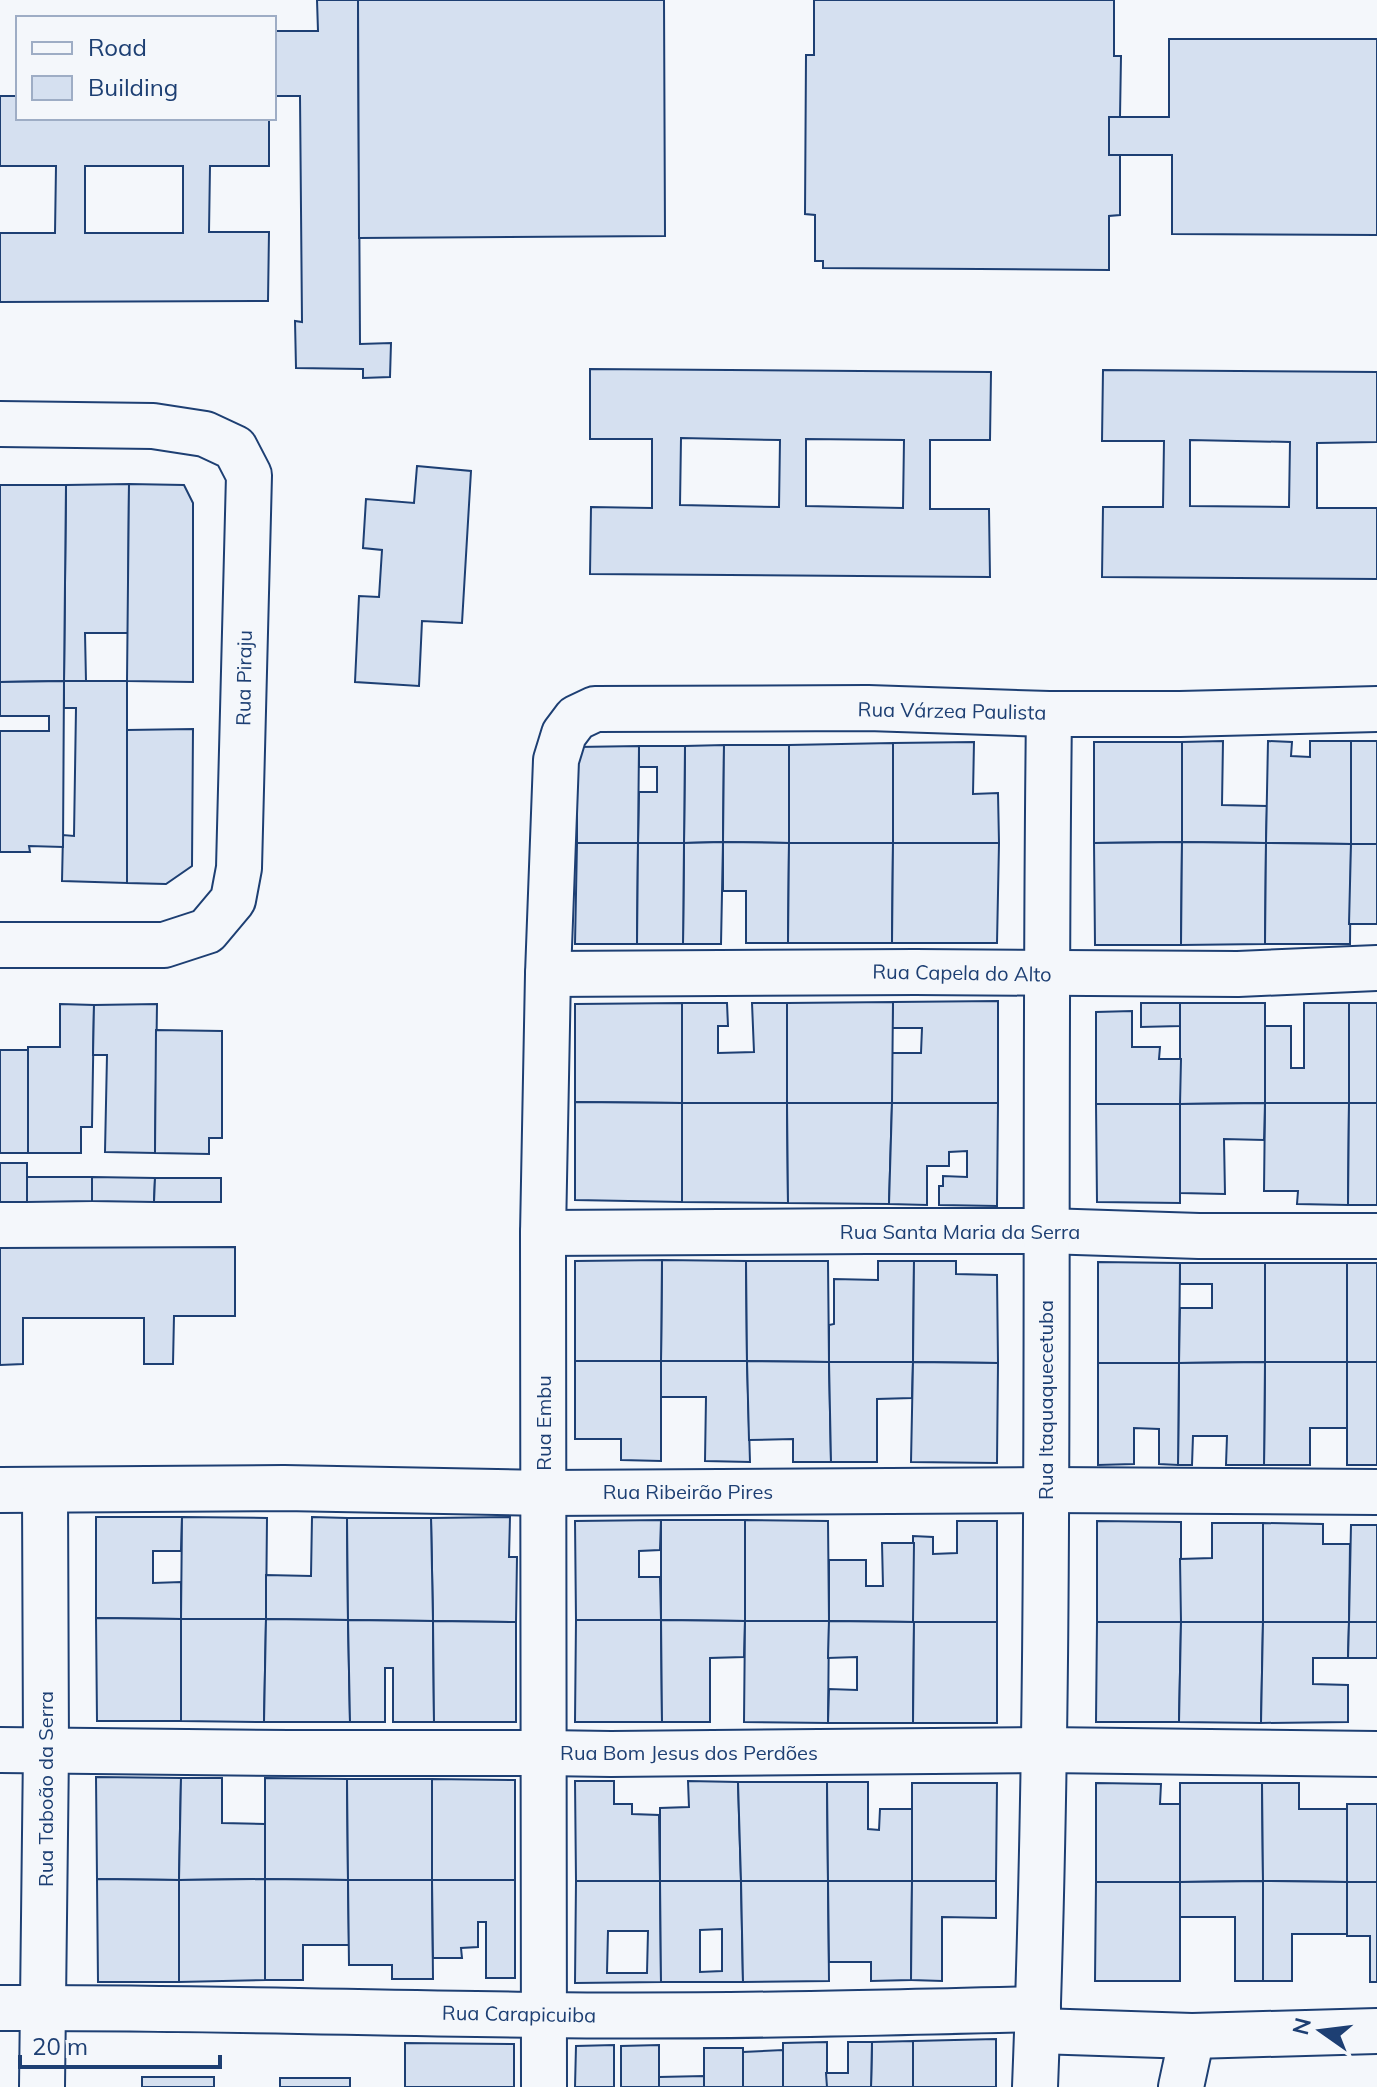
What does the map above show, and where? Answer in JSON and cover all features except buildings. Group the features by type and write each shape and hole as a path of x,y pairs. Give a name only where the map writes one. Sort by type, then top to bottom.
{"street":[{"name":"Rua Piraju","path":"0,424 153,426 205,434 235,448 249,475 239,868 233,900 207,931 164,945 0,945"},
{"name":"Rua Várzea Paulista","path":"556,760 564,734 576,718 595,709 868,708 1049,714 1180,714 1377,709"},
{"name":"Rua Itaquaquecetuba","path":"1035,2087 1044,1750 1049,714"},
{"name":"Rua Embu","path":"544,2087 543,1233 556,760"},
{"name":"Rua Capela do Alto","path":"548,974 1238,974 1377,968"},
{"name":"Rua Santa Maria da Serra","path":"543,1233 1046,1231 1199,1236 1377,1236"},
{"name":"Rua Ribeirão Pires","path":"0,1490 284,1488 545,1493 1377,1492"},
{"name":"Rua Taboão da Serra","path":"42,2087 45,2008 45,1491"},
{"name":"Rua Bom Jesus dos Perdões","path":"0,1750 626,1754 1044,1750 1377,1754"},
{"name":"Rua Carapicuiba","path":"0,2008 544,2015 815,2014 1038,2020 1192,2036 1377,2031"},
{"path":"1181,2087 1192,2036"}]}
